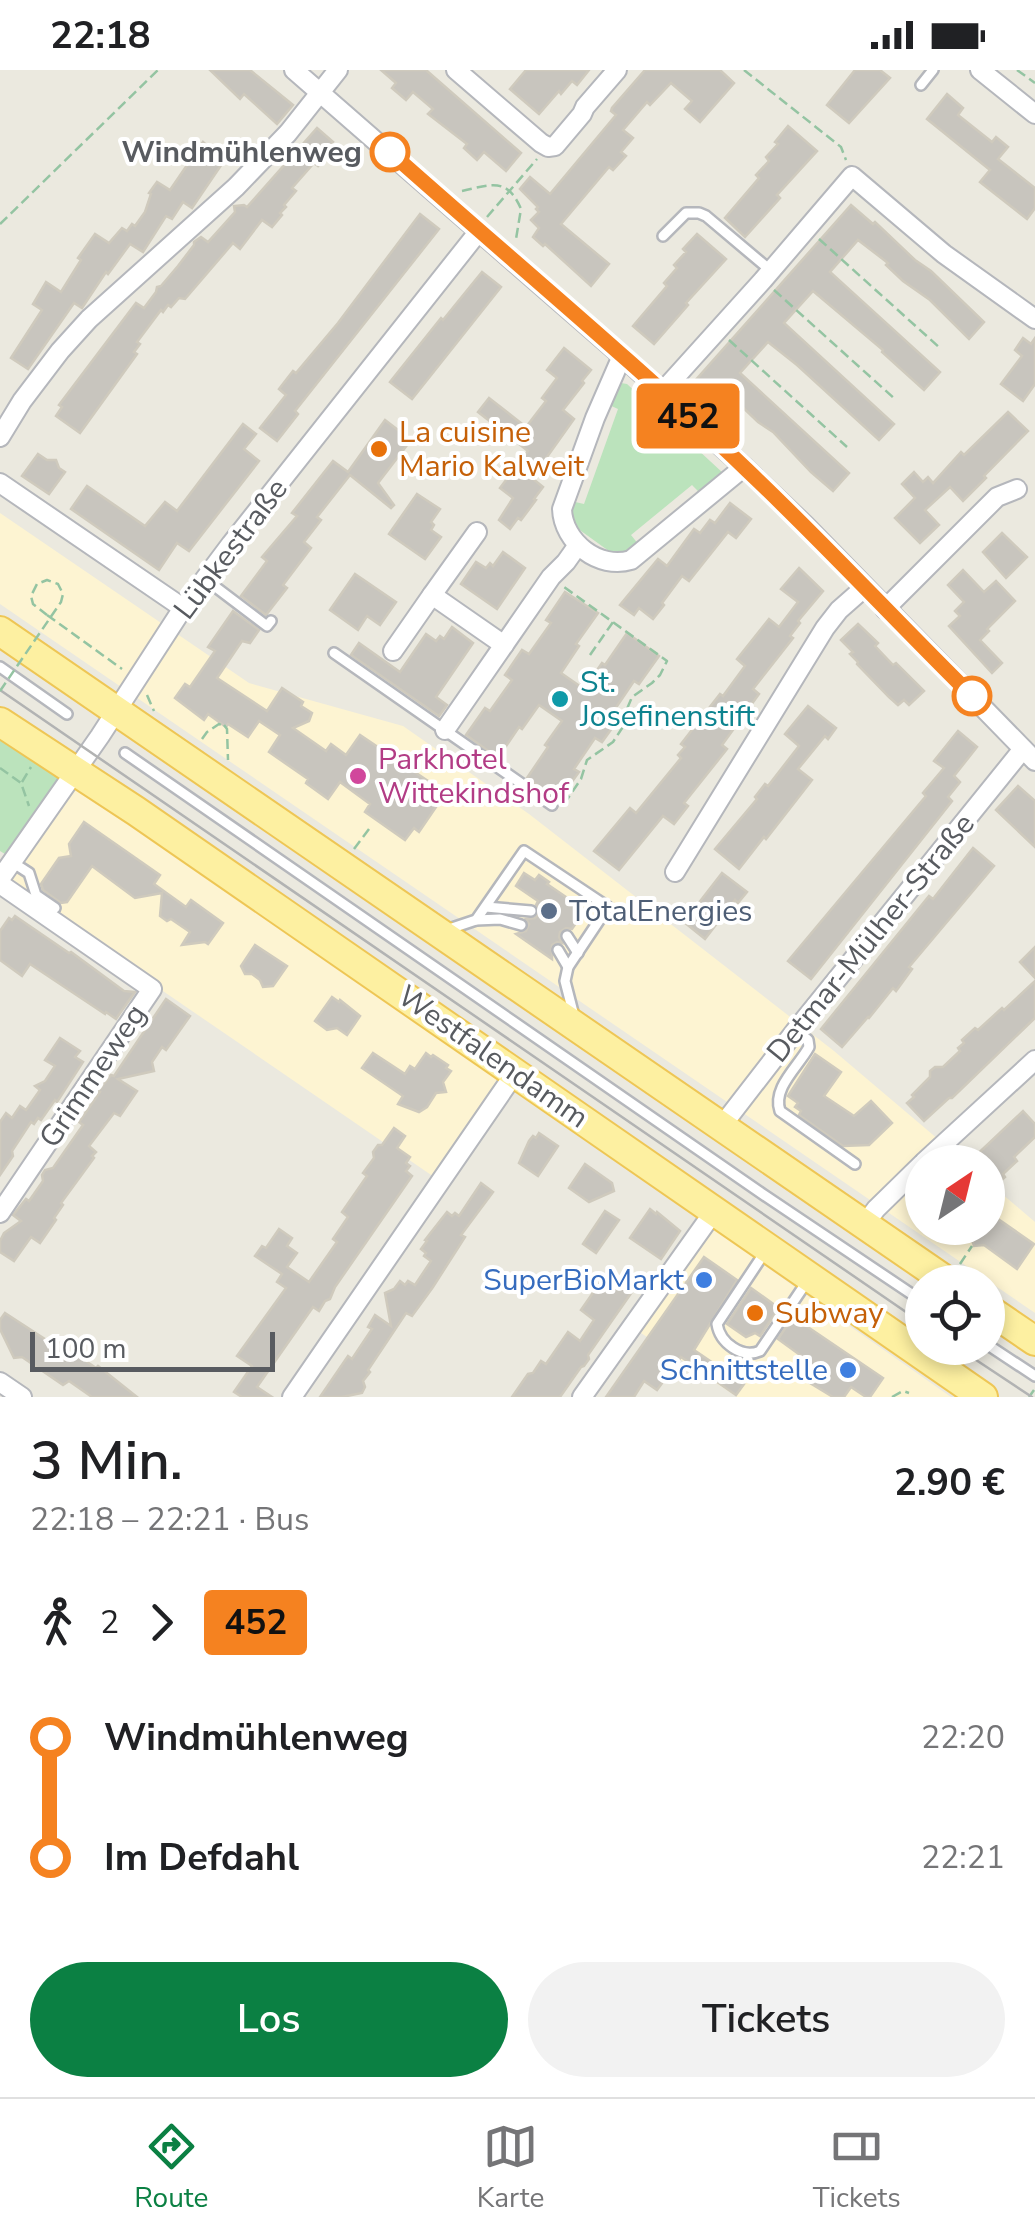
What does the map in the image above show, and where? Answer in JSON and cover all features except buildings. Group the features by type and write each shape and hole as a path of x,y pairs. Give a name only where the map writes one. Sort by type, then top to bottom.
{"main road":[{"path":"0,631 864,1226 937,1265"},
{"name":"Westfalendamm","path":"0,722 136,811 983,1397"},
{"path":"1005,1321 1035,1341"}],"street":[{"path":"294,70 482,224 744,467 1029,755"},
{"path":"0,437 22,401 88,319 236,187 288,134 338,70"},
{"path":"456,70 548,147 555,146 617,70"},
{"path":"980,70 1035,114"},
{"path":"662,392 771,279 852,176 944,254 1035,319"},
{"name":"Lübkestraße","path":"0,881 6,858 74,772 183,608 482,224"},
{"path":"622,356 562,510 562,522 578,545 607,562 620,564 631,560 744,467"},
{"path":"0,483 183,608"},
{"path":"885,609 997,498 1017,489"},
{"path":"394,651 477,532"},
{"path":"444,730 550,577 578,545"},
{"path":"675,872 825,628 864,588"},
{"path":"432,595 504,645"},
{"name":"Detmar-Mülher-Straße","path":"721,1127 827,992 1029,755"},
{"name":"Grimmeweg","path":"0,881 152,990 0,1213"},
{"path":"943,1145 1035,1060"},
{"path":"292,1397 515,1073"},
{"path":"864,1226 905,1181"},
{"path":"582,1397 716,1210"},
{"path":"0,1382 22,1397"}],"lane":[{"path":"921,86 933,70"},
{"path":"663,236 686,213 699,212 771,279"},
{"path":"205,580 267,626 271,621"},
{"path":"334,653 552,805"},
{"path":"0,667 67,714"},
{"path":"125,754 905,1290"},
{"path":"476,920 524,851 608,908 568,967 565,981 577,1028"},
{"path":"6,858 30,873 36,895 54,908"},
{"path":"486,907 532,911"},
{"path":"439,932 476,920 500,919 522,925"},
{"path":"568,936 578,953"},
{"path":"558,950 568,967"},
{"path":"796,1030 808,1040 809,1048 778,1094 780,1111 855,1164"},
{"path":"768,1247 717,1324 719,1335 744,1354 760,1351 810,1277"},
{"path":"1005,1356 1035,1376"}],"path":[{"path":"0,224 158,70"},
{"path":"744,70 841,147 852,176"},
{"path":"1017,70 1035,83"},
{"path":"482,224 548,147"},
{"path":"456,192 489,184 509,190 521,209 515,243"},
{"path":"815,235 940,348"},
{"path":"771,279 896,400"},
{"path":"725,336 847,446"},
{"path":"550,577 666,658 666,665 652,683 632,697 628,719 612,742 587,760 581,778 560,810 552,805"},
{"path":"0,691 61,602 63,594 58,584 47,580 37,584 31,596 33,604 47,615 122,668 118,675 133,686"},
{"path":"590,655 614,621"},
{"path":"199,744 207,732 223,725 227,729 226,762"},
{"path":"21,783 34,763"},
{"path":"0,768 21,783 29,807"},
{"path":"353,851 369,829"},
{"path":"960,1265 972,1246"},
{"path":"892,1397 903,1391 909,1393"}],"shaded area":[{"path":"0,513 249,683 403,726 529,814 834,1051 945,1145 905,1145 905,1224 0,604"},
{"path":"74,782 507,1078 437,1179 4,882"},
{"path":"1005,1196 1035,1222 1035,1313 1005,1292 1005,1265 965,1265 936,1245 1005,1245"},
{"path":"710,1226 951,1397 737,1397 635,1329"}],"green space":[{"path":"621,383 627,384 724,474 701,494 692,485 631,535 639,545 631,552 613,554 570,523 571,501 584,504 618,409 607,404"},
{"path":"0,727 68,774 10,857 0,851"}],"tram line":[{"path":"0,690 905,1311"},
{"path":"984,1365 1032,1397"}],"bus line":[{"name":"452","path":"390,152 744,467 972,696"}],"place":[{"name":"Windmühlenweg","path":"390,152"},
{"name":"La cuisine Mario Kalweit","path":"379,449"},
{"name":"St. Josefinenstift","path":"560,699"},
{"name":"Parkhotel Wittekindshof","path":"358,776"},
{"name":"TotalEnergies","path":"549,911"},
{"name":"SuperBioMarkt","path":"704,1280"},
{"name":"Subway","path":"755,1313"},
{"name":"Schnittstelle","path":"848,1370"}]}
